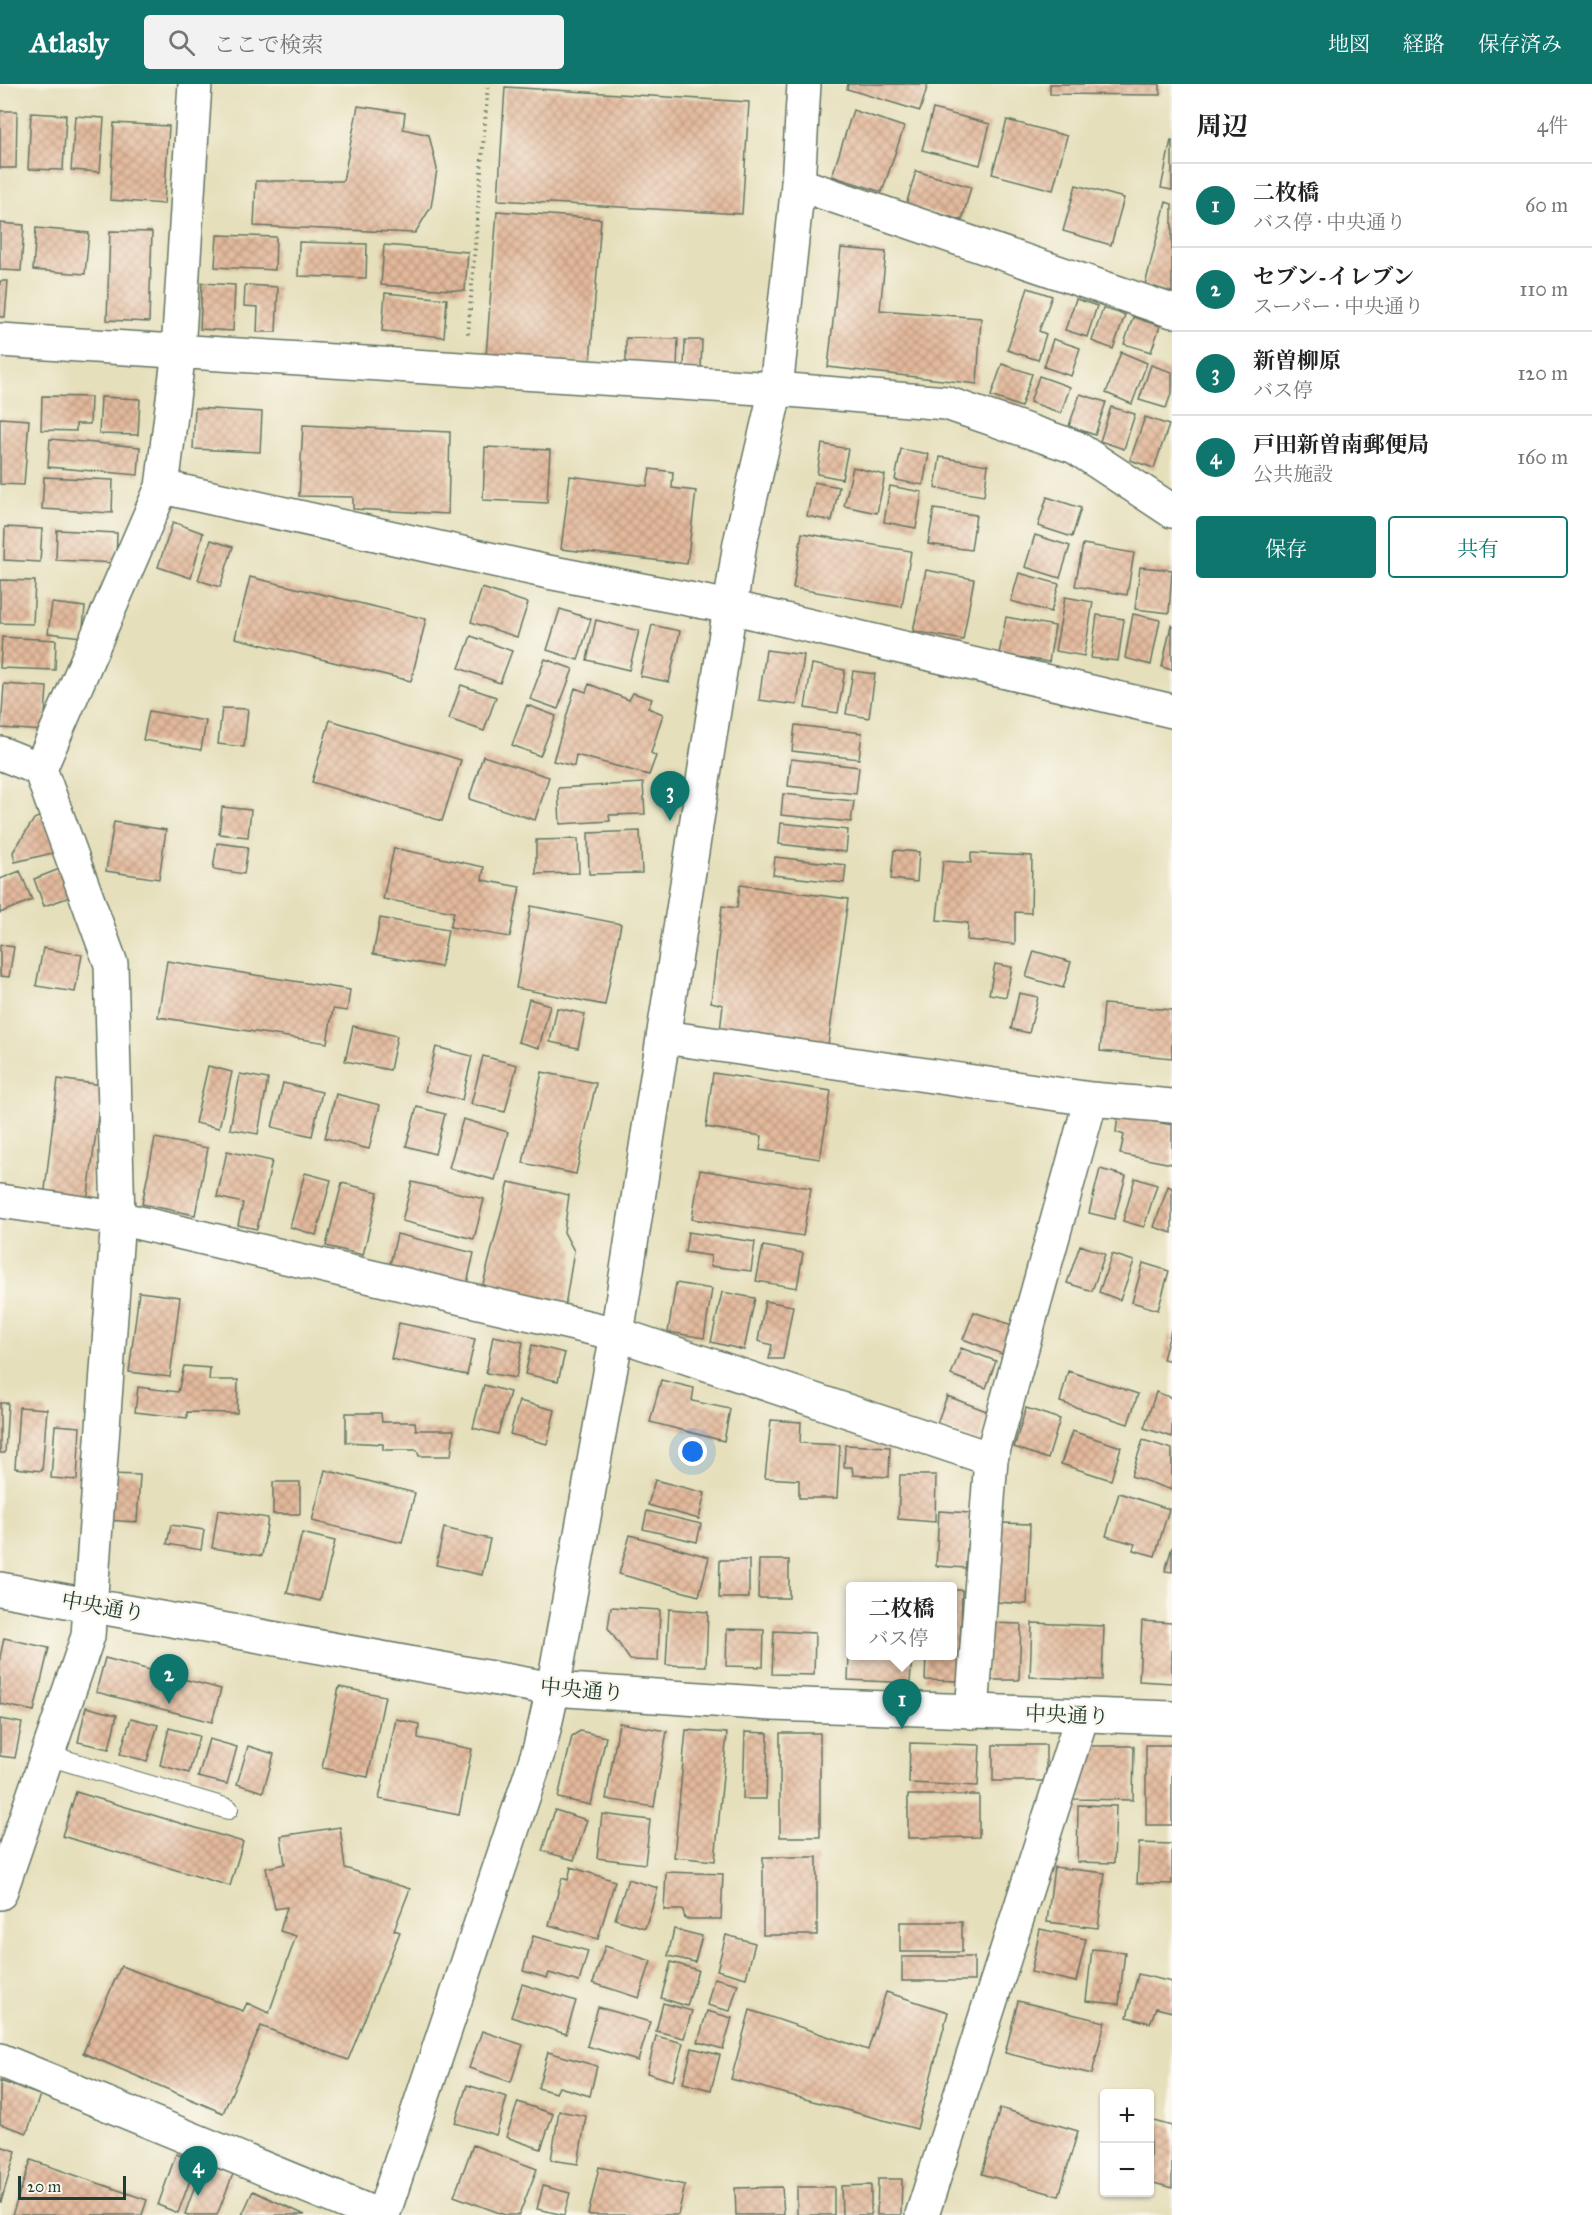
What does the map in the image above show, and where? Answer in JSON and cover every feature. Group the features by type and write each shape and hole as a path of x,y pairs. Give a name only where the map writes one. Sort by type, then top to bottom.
{"street":[{"path":"0,1893 88,1636 118,1218 111,964 40,769 162,487 178,352 195,84"},
{"path":"383,2215 540,1747 553,1689 617,1334 740,543 776,389 798,184 804,84"},
{"path":"798,184 1172,311"},
{"path":"0,340 776,389 946,403 1075,447 1172,508"},
{"path":"162,487 548,572 730,607 1172,711"},
{"path":"0,753 40,769"},
{"path":"664,1037 1091,1099 1172,1106"},
{"path":"972,1712 992,1459 1091,1099"},
{"path":"0,1202 118,1218 617,1334 992,1459"},
{"name":"中央通り","path":"0,1588 553,1689 773,1704 1172,1718"},
{"path":"922,2215 1082,1716"},
{"path":"0,2060 376,2215"}],"lane":[{"path":"47,1755 228,1809"}],"path":[{"path":"465,371 488,84"}],"building":[{"path":"848,84 928,84 920,111 847,89"},
{"path":"1050,84 1160,84 1160,95 1050,94"},
{"path":"505,87 749,102 742,214 498,200"},
{"path":"358,106 405,113 403,129 429,135 437,169 431,207 415,233 254,226 256,181 343,181"},
{"path":"933,109 990,124 980,165 922,150"},
{"path":"853,110 904,127 882,192 832,176"},
{"path":"0,111 17,111 16,168 0,168"},
{"path":"31,113 66,115 63,170 28,169"},
{"path":"75,116 104,118 100,172 71,170"},
{"path":"1007,120 1067,136 1053,190 992,174"},
{"path":"114,123 169,126 164,204 110,200"},
{"path":"1172,140 1172,190 1161,188"},
{"path":"916,171 971,187 962,220 906,205"},
{"path":"1076,185 1124,198 1111,245 1063,231"},
{"path":"1166,202 1172,204 1172,292 1145,285"},
{"path":"497,211 601,219 590,364 486,356"},
{"path":"0,223 24,225 21,271 0,270"},
{"path":"36,228 89,233 85,274 33,270"},
{"path":"110,231 152,232 149,322 107,320"},
{"path":"217,235 276,237 275,270 215,267"},
{"path":"299,242 367,244 366,278 298,276"},
{"path":"384,245 468,252 465,291 381,285"},
{"path":"841,248 886,252 880,310 981,318 977,384 828,367"},
{"path":"0,281 8,281 5,317 0,317"},
{"path":"202,283 235,285 233,331 200,329"},
{"path":"245,285 278,287 276,332 257,332 258,307 244,306"},
{"path":"1028,288 1052,296 1039,331 1046,334 1038,360 1007,350"},
{"path":"385,293 447,299 444,337 382,331"},
{"path":"1076,299 1097,306 1087,337 1065,330"},
{"path":"1103,308 1125,315 1113,349 1092,341"},
{"path":"1133,317 1160,326 1151,352 1124,344"},
{"path":"626,338 678,339 677,369 626,368"},
{"path":"1053,339 1080,348 1071,376 1044,367"},
{"path":"685,340 702,340 701,370 684,370"},
{"path":"1121,352 1147,363 1132,404 1106,393"},
{"path":"1002,364 1032,374 1021,407 991,396"},
{"path":"1151,365 1172,372 1172,391 1166,408 1139,400"},
{"path":"1039,376 1070,387 1061,413 1030,402"},
{"path":"1080,394 1106,402 1095,435 1069,426"},
{"path":"42,396 91,397 90,424 76,424 76,431 41,430"},
{"path":"101,397 140,399 138,435 99,434"},
{"path":"1111,407 1135,414 1124,449 1100,441"},
{"path":"195,408 262,412 260,452 193,449"},
{"path":"1145,417 1169,425 1154,468 1130,460"},
{"path":"0,418 29,420 24,485 0,484"},
{"path":"303,425 450,432 448,514 353,509 353,497 299,496"},
{"path":"50,439 140,447 138,475 48,467"},
{"path":"822,444 848,449 842,479 817,474"},
{"path":"485,447 550,450 547,503 483,500"},
{"path":"901,449 929,454 923,485 895,480"},
{"path":"940,457 988,465 984,496 935,488"},
{"path":"853,467 885,475 877,513 844,506"},
{"path":"650,469 673,472 672,488 696,491 687,564 561,549 570,476 647,486"},
{"path":"44,477 113,480 112,513 42,509"},
{"path":"814,482 839,487 832,521 807,516"},
{"path":"890,486 922,492 916,528 884,522"},
{"path":"1047,497 1081,508 1072,537 1038,526"},
{"path":"934,509 976,515 971,550 928,544"},
{"path":"173,522 203,533 191,578 158,567"},
{"path":"5,527 42,529 40,562 4,560"},
{"path":"57,530 117,533 116,563 56,560"},
{"path":"802,533 911,551 902,607 793,588"},
{"path":"1035,535 1070,546 1060,578 1025,567"},
{"path":"211,540 233,547 220,587 198,580"},
{"path":"1083,544 1134,553 1127,595 1075,586"},
{"path":"1140,567 1172,570 1169,613 1135,609"},
{"path":"926,570 974,579 963,640 913,631"},
{"path":"1019,573 1059,584 1051,612 1011,601"},
{"path":"250,577 426,619 411,681 235,638"},
{"path":"0,580 35,581 33,624 0,623"},
{"path":"482,588 528,603 517,637 471,622"},
{"path":"1065,597 1093,602 1084,656 1055,651"},
{"path":"52,603 85,607 82,637 48,633"},
{"path":"560,609 591,619 578,660 547,650"},
{"path":"1133,614 1160,620 1151,665 1125,658"},
{"path":"1097,615 1124,619 1118,661 1091,658"},
{"path":"1006,617 1055,626 1049,662 999,654"},
{"path":"596,620 639,631 629,670 587,660"},
{"path":"652,625 680,631 669,682 640,676"},
{"path":"1172,625 1172,670 1162,667"},
{"path":"471,636 512,651 500,683 459,668"},
{"path":"2,637 56,640 55,670 0,668"},
{"path":"766,650 804,655 797,705 759,700"},
{"path":"545,659 573,669 558,709 530,699"},
{"path":"812,664 845,670 838,713 805,708"},
{"path":"853,671 875,674 869,718 846,714"},
{"path":"4,684 47,687 44,731 1,728"},
{"path":"589,684 629,700 633,693 652,699 648,708 663,714 651,753 656,756 649,775 576,755 574,766 553,761 575,688 586,692"},
{"path":"461,685 496,697 484,731 449,719"},
{"path":"527,705 556,716 540,756 512,745"},
{"path":"222,708 248,709 244,747 218,744"},
{"path":"149,711 206,721 201,750 143,740"},
{"path":"330,720 461,760 442,821 312,782"},
{"path":"795,725 862,733 859,759 792,751"},
{"path":"483,756 549,777 535,820 469,799"},
{"path":"791,759 859,767 856,794 788,786"},
{"path":"643,783 645,814 609,815 610,821 560,824 558,788"},
{"path":"783,794 854,801 851,822 781,815"},
{"path":"222,807 251,810 248,837 219,834"},
{"path":"43,815 57,852 15,862 13,852 34,819"},
{"path":"114,822 166,830 159,879 106,871"},
{"path":"781,823 848,830 846,852 779,844"},
{"path":"640,831 642,873 589,874 588,833"},
{"path":"578,839 579,873 536,874 536,840"},
{"path":"217,843 248,847 244,874 213,869"},
{"path":"394,848 484,867 482,880 520,887 510,937 450,927 454,912 383,899"},
{"path":"894,850 919,852 917,882 891,879"},
{"path":"971,853 1032,856 1031,913 1015,912 1015,944 967,940 968,923 937,920 943,861 971,863"},
{"path":"775,857 846,865 844,883 773,875"},
{"path":"62,868 73,896 44,906 34,879"},
{"path":"20,871 32,900 0,913 0,879"},
{"path":"740,885 848,899 828,1045 720,1031 723,1005 711,1002 722,906 737,908"},
{"path":"531,906 621,924 605,1005 516,988"},
{"path":"380,918 448,930 441,967 373,954"},
{"path":"0,945 14,947 9,977 0,976"},
{"path":"43,948 82,955 75,992 36,986"},
{"path":"1034,951 1071,962 1063,988 1026,977"},
{"path":"167,961 350,990 347,1011 333,1009 327,1043 158,1017"},
{"path":"995,964 1012,967 1006,997 989,994"},
{"path":"1019,993 1038,997 1029,1033 1011,1029"},
{"path":"529,999 550,1005 539,1048 518,1042"},
{"path":"1104,1004 1172,1010 1172,1058 1100,1051"},
{"path":"557,1008 585,1014 578,1048 550,1042"},
{"path":"353,1026 397,1036 390,1070 345,1061"},
{"path":"436,1047 472,1056 462,1100 425,1091"},
{"path":"483,1056 517,1065 505,1112 471,1104"},
{"path":"208,1066 232,1072 219,1128 195,1123"},
{"path":"542,1072 596,1083 576,1174 523,1163"},
{"path":"713,1073 831,1091 820,1159 760,1150 762,1136 706,1127"},
{"path":"240,1074 268,1079 258,1134 230,1129"},
{"path":"58,1079 102,1085 87,1203 44,1198"},
{"path":"283,1083 322,1092 312,1136 272,1127"},
{"path":"336,1094 380,1105 369,1149 325,1138"},
{"path":"417,1107 445,1114 435,1154 406,1146"},
{"path":"1118,1115 1172,1125 1172,1164 1120,1154 1124,1135 1116,1132"},
{"path":"463,1119 508,1132 495,1180 449,1168"},
{"path":"155,1138 208,1148 195,1215 142,1204"},
{"path":"227,1151 272,1161 257,1229 238,1225 243,1203 217,1197"},
{"path":"1100,1169 1126,1176 1114,1219 1089,1213"},
{"path":"700,1170 811,1188 803,1236 692,1219"},
{"path":"305,1173 331,1180 316,1235 290,1227"},
{"path":"1135,1178 1157,1185 1144,1227 1123,1221"},
{"path":"412,1182 484,1199 474,1239 402,1221"},
{"path":"509,1182 569,1195 564,1232 574,1251 565,1306 482,1288"},
{"path":"342,1183 378,1192 363,1255 326,1246"},
{"path":"1168,1186 1172,1188 1172,1233 1154,1227"},
{"path":"688,1232 755,1242 751,1271 710,1266 711,1256 685,1252"},
{"path":"397,1234 474,1253 466,1288 389,1269"},
{"path":"1080,1245 1105,1254 1092,1291 1067,1283"},
{"path":"763,1246 803,1253 797,1288 756,1281"},
{"path":"1112,1254 1134,1261 1120,1300 1099,1292"},
{"path":"1143,1263 1169,1271 1158,1310 1132,1302"},
{"path":"676,1283 712,1289 704,1338 668,1332"},
{"path":"139,1292 180,1297 170,1377 129,1372"},
{"path":"722,1292 755,1298 744,1350 711,1342"},
{"path":"765,1301 793,1306 783,1359 769,1359 772,1345 758,1341"},
{"path":"974,1312 1012,1325 1002,1354 963,1339"},
{"path":"399,1323 475,1339 467,1375 391,1359"},
{"path":"1172,1330 1172,1361 1163,1359"},
{"path":"493,1336 523,1342 516,1378 486,1373"},
{"path":"532,1345 565,1353 558,1381 525,1374"},
{"path":"961,1348 996,1361 986,1388 951,1375"},
{"path":"184,1366 210,1368 209,1380 238,1380 237,1413 187,1412 187,1418 135,1412 138,1387 178,1392"},
{"path":"1068,1371 1138,1394 1128,1424 1060,1402"},
{"path":"661,1380 694,1388 692,1401 730,1409 724,1441 650,1422"},
{"path":"484,1385 510,1392 498,1434 473,1428"},
{"path":"1156,1392 1172,1398 1172,1437 1144,1428"},
{"path":"947,1396 989,1412 978,1441 936,1426"},
{"path":"519,1401 555,1410 547,1444 510,1434"},
{"path":"0,1403 8,1403 5,1453 0,1453"},
{"path":"19,1407 47,1409 42,1471 15,1468"},
{"path":"1026,1408 1060,1419 1048,1459 1014,1447"},
{"path":"346,1413 381,1413 382,1422 415,1422 416,1430 454,1430 451,1456 419,1456 417,1450 383,1450 383,1444 346,1442"},
{"path":"771,1420 801,1422 800,1443 840,1445 837,1498 799,1498 799,1480 765,1478"},
{"path":"55,1425 80,1427 77,1480 51,1478"},
{"path":"1072,1431 1121,1447 1111,1480 1061,1464"},
{"path":"1143,1440 1172,1449 1172,1490 1131,1476"},
{"path":"845,1445 890,1447 889,1477 853,1475 852,1467 844,1467"},
{"path":"325,1470 415,1493 402,1543 312,1521"},
{"path":"108,1474 140,1475 137,1522 105,1520"},
{"path":"900,1475 936,1475 935,1522 898,1519"},
{"path":"655,1480 705,1493 699,1519 648,1505"},
{"path":"273,1482 300,1482 300,1514 273,1514"},
{"path":"1119,1493 1169,1509 1155,1556 1133,1550 1135,1544 1106,1536"},
{"path":"218,1510 268,1518 262,1556 212,1548"},
{"path":"647,1511 701,1524 697,1542 643,1529"},
{"path":"939,1511 970,1513 966,1568 936,1566"},
{"path":"998,1523 1030,1524 1027,1604 995,1602"},
{"path":"171,1525 204,1530 201,1550 167,1544"},
{"path":"444,1528 490,1539 482,1575 436,1565"},
{"path":"302,1533 335,1541 320,1601 287,1593"},
{"path":"630,1535 709,1557 699,1596 619,1574"},
{"path":"1172,1547 1172,1572 1165,1571"},
{"path":"720,1560 749,1560 749,1598 719,1598"},
{"path":"759,1560 789,1560 789,1598 758,1598"},
{"path":"957,1590 962,1590 960,1681 925,1680 926,1660 957,1660"},
{"path":"611,1607 660,1610 658,1661 630,1660 608,1628"},
{"path":"669,1609 708,1612 706,1666 666,1665"},
{"path":"1142,1621 1172,1623 1172,1683 1139,1681"},
{"path":"988,1623 1021,1624 1019,1680 987,1680"},
{"path":"1032,1623 1104,1626 1102,1680 1030,1677"},
{"path":"727,1629 764,1630 763,1667 726,1666"},
{"path":"774,1631 815,1633 814,1675 772,1674"},
{"path":"4,1638 49,1648 34,1711 0,1704 0,1657"},
{"path":"105,1658 221,1689 212,1722 96,1692"},
{"path":"849,1660 912,1660 910,1683 848,1680"},
{"path":"339,1687 385,1696 368,1777 322,1768"},
{"path":"86,1707 117,1715 109,1749 78,1742"},
{"path":"131,1718 158,1725 147,1761 120,1754"},
{"path":"0,1719 22,1723 15,1758 0,1756"},
{"path":"396,1719 419,1724 418,1738 472,1749 459,1815 379,1799"},
{"path":"619,1723 667,1731 654,1807 606,1799"},
{"path":"169,1728 199,1736 189,1773 160,1765"},
{"path":"686,1730 727,1733 715,1861 674,1857"},
{"path":"580,1731 606,1737 591,1805 558,1798 572,1736"},
{"path":"745,1732 768,1733 766,1799 743,1799"},
{"path":"780,1733 820,1733 820,1837 780,1837"},
{"path":"209,1739 237,1747 227,1784 198,1777"},
{"path":"910,1743 980,1745 978,1786 909,1783"},
{"path":"993,1745 1046,1745 1046,1781 993,1781"},
{"path":"1146,1745 1172,1745 1172,1825 1146,1825"},
{"path":"248,1746 274,1754 263,1792 237,1784"},
{"path":"1089,1746 1134,1746 1133,1800 1073,1799"},
{"path":"76,1792 243,1842 230,1886 62,1836"},
{"path":"908,1795 979,1795 979,1837 908,1838"},
{"path":"1078,1805 1116,1806 1114,1863 1077,1862"},
{"path":"555,1810 587,1820 574,1860 542,1851"},
{"path":"602,1814 650,1820 645,1864 597,1858"},
{"path":"340,1827 345,1868 410,1889 394,1930 400,1932 348,2060 261,2026 223,2113 83,2053 121,1966 243,2011 247,2003 269,2013 296,1936 280,1931 287,1907 275,1909 266,1868 285,1864 281,1836"},
{"path":"1139,1843 1172,1844 1172,1884 1137,1883"},
{"path":"763,1857 817,1857 817,1935 763,1935"},
{"path":"571,1867 615,1881 598,1939 549,1925 562,1878 568,1880"},
{"path":"1054,1867 1105,1873 1098,1928 1047,1922"},
{"path":"666,1872 723,1874 721,1919 685,1919 683,1910 664,1910"},
{"path":"628,1879 658,1888 645,1928 615,1919"},
{"path":"900,1922 962,1922 962,1952 900,1952"},
{"path":"674,1929 702,1936 695,1962 668,1956"},
{"path":"1040,1929 1086,1939 1076,1982 1031,1972"},
{"path":"726,1935 755,1943 746,1978 717,1970"},
{"path":"533,1936 588,1951 579,1982 549,1973 547,1978 523,1971"},
{"path":"605,1946 651,1961 639,1998 593,1983"},
{"path":"1092,1949 1125,1952 1119,2004 1086,2001"},
{"path":"902,1957 974,1957 974,1981 902,1981"},
{"path":"671,1962 698,1970 687,2006 661,1998"},
{"path":"1138,1974 1172,1982 1172,2012 1156,2008 1150,2023 1127,2017"},
{"path":"714,1978 738,1984 730,2011 707,2005"},
{"path":"522,1984 576,2001 566,2034 511,2017"},
{"path":"886,1992 948,2012 917,2129 731,2079 750,2010 868,2050"},
{"path":"1018,2001 1105,2022 1092,2074 1005,2053"},
{"path":"663,2003 692,2011 684,2038 656,2031"},
{"path":"598,2007 650,2022 638,2061 587,2046"},
{"path":"707,2011 732,2018 723,2049 698,2042"},
{"path":"482,2031 523,2045 511,2082 469,2068"},
{"path":"656,2036 683,2043 673,2081 647,2073"},
{"path":"692,2048 720,2055 711,2090 683,2083"},
{"path":"548,2052 597,2066 590,2096 559,2087 556,2093 538,2088"},
{"path":"0,2081 40,2095 27,2133 0,2124"},
{"path":"467,2085 507,2097 496,2135 455,2123"},
{"path":"518,2102 553,2114 541,2149 506,2137"},
{"path":"1000,2108 1078,2131 1059,2196 982,2174"},
{"path":"559,2111 586,2116 578,2164 551,2160"},
{"path":"1154,2121 1172,2126 1172,2188 1154,2183"},
{"path":"473,2145 537,2169 519,2215 505,2215 454,2196"},
{"path":"0,2146 16,2151 1,2202 0,2202"},
{"path":"176,2154 197,2161 178,2213 158,2205"},
{"path":"31,2160 147,2200 142,2215 12,2215"},
{"path":"203,2163 233,2174 217,2215 188,2215 185,2214"},
{"path":"599,2167 685,2185 678,2215 588,2215"},
{"path":"878,2179 902,2179 901,2215 877,2215"},
{"path":"871,2185 871,2215 842,2215 841,2186"},
{"path":"543,2186 570,2193 564,2215 537,2209"},
{"path":"782,2187 784,2215 736,2215 735,2188"},
{"path":"797,2187 834,2187 834,2215 797,2215"},
{"path":"253,2191 305,2215 242,2215"}],"place":[{"name":"新曽柳原","path":"670,821"},
{"name":"セブン-イレブン","path":"169,1704"},
{"name":"二枚橋","path":"902,1729"},
{"name":"戸田新曽南郵便局","path":"198,2196"}]}
